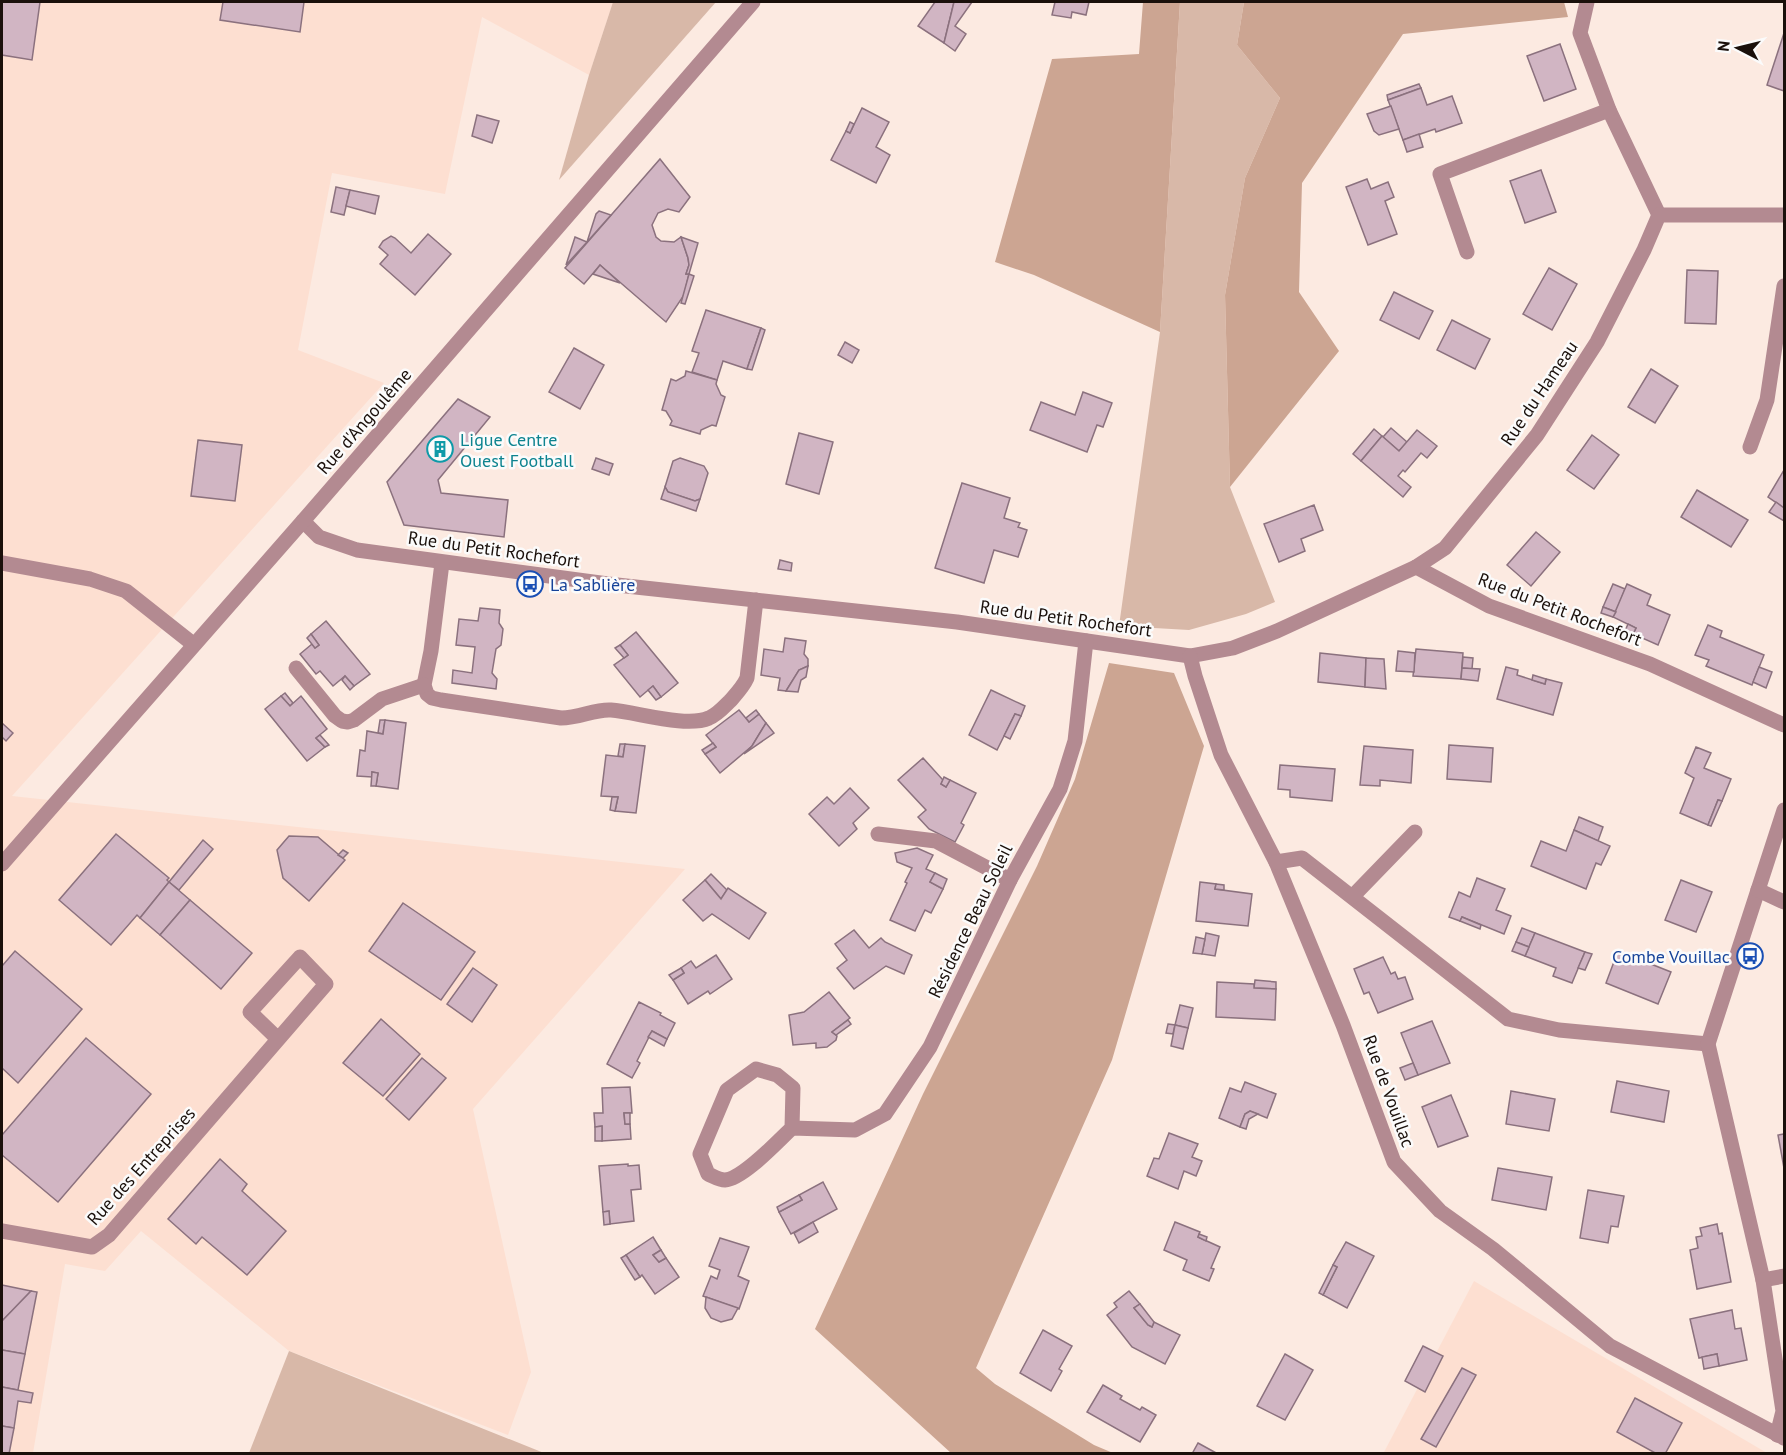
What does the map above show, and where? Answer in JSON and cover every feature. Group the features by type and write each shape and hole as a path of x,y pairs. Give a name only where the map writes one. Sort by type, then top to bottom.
{"street":[{"name":"Rue d'Angoulême","path":"2,864 753,2"},
{"path":"1587,2 1580,33 1609,110 1659,215 1785,215"},
{"path":"1467,252 1440,174 1609,110"},
{"name":"Rue du Hameau","path":"1416,567 1445,548 1537,435 1597,342 1644,250 1659,215"},
{"path":"1750,447 1767,400 1785,286"},
{"name":"Rue du Petit Rochefort","path":"303,521 319,537 357,550 442,563 957,622 1190,656 1233,648 1277,631 1416,567 1489,606 1650,664 1785,725"},
{"path":"2,563 90,579 126,591 194,644"},
{"path":"442,563 431,651 424,685 427,694 441,700 561,718 575,718 597,710 681,720 699,721 710,718 743,687 747,678 756,600"},
{"name":"Résidence Beau Soleil","path":"792,1128 855,1130 885,1114 930,1047 1010,879 1060,789 1069,766 1075,741 1086,641"},
{"name":"Rue de Vouillac","path":"1190,656 1221,755 1276,862 1343,1025 1394,1162 1440,1211 1493,1249 1610,1346 1781,1437"},
{"path":"296,668 335,716 348,722 381,699 424,685"},
{"path":"1781,1437 1783,1411 1763,1280 1708,1044 1785,810"},
{"path":"1353,896 1415,832"},
{"path":"878,834 936,841 1010,879"},
{"path":"1276,862 1302,858 1508,1019 1558,1030 1708,1044"},
{"path":"1758,890 1785,902"},
{"name":"Rue des Entreprises","path":"2,1232 92,1247 110,1235 326,984 300,957 250,1012 278,1039"},
{"path":"756,1069 777,1075 793,1088 792,1128 752,1166 732,1179 722,1180 708,1174 700,1154 727,1090 756,1069"},
{"path":"1763,1280 1785,1276"}],"shaded area":[{"path":"2,2 613,2 589,75 482,17 445,194 332,173 298,350 384,383 12,796 685,869 473,1109 531,1372 508,1435 289,1351 141,1231 105,1271 65,1264 33,1453 2,1454"},
{"path":"613,2 716,2 559,180 589,75"},
{"path":"1143,2 1180,2 1160,332 1034,275 995,262 1052,59 1139,54"},
{"path":"1180,2 1244,2 1237,45 1280,98 1245,178 1225,295 1230,487 1275,602 1246,614 1189,630 1119,626 1160,332"},
{"path":"1244,2 1564,2 1568,17 1403,34 1302,183 1299,292 1339,351 1230,487 1225,295 1245,178 1280,98 1237,45"},
{"path":"1109,663 1174,673 1204,746 1112,1060 976,1368 995,1384 1094,1445 1113,1453 951,1453 815,1329 923,1094 1037,866 1075,779"},
{"path":"1474,1281 1767,1453 1383,1454"},
{"path":"289,1351 544,1453 249,1453"}],"building":[{"path":"2,2 40,2 32,60 2,55"},
{"path":"223,2 304,2 300,32 220,20"},
{"path":"935,2 954,2 944,43 918,26"},
{"path":"954,2 972,2 955,26 966,34 955,51 944,43"},
{"path":"1055,2 1089,2 1086,15 1072,12 1071,18 1052,15"},
{"path":"1784,33 1784,91 1767,85"},
{"path":"1560,44 1576,89 1544,101 1527,56"},
{"path":"1419,84 1421,88 1388,100 1387,95"},
{"path":"1421,88 1427,105 1452,96 1462,123 1403,140 1388,100"},
{"path":"1391,106 1399,129 1379,135 1374,131 1367,114"},
{"path":"862,108 889,122 876,147 890,155 876,183 831,160 846,131 850,133"},
{"path":"477,115 499,121 492,143 472,136"},
{"path":"850,122 854,124 850,133 846,131"},
{"path":"1419,134 1423,147 1407,152 1403,140"},
{"path":"660,159 690,197 679,212 668,209 658,213 652,225 656,237 661,241 674,242 681,237 688,258 689,265 686,274 689,274 684,295 666,322 600,265 584,284 565,268"},
{"path":"1541,170 1556,212 1525,223 1510,181"},
{"path":"1367,179 1371,189 1388,182 1394,197 1385,201 1397,234 1368,245 1346,187"},
{"path":"336,187 350,190 344,215 331,212"},
{"path":"350,190 379,196 375,214 346,206"},
{"path":"599,211 611,215 587,242 596,214"},
{"path":"428,234 451,254 415,295 380,264 388,255 379,247 391,236 411,253"},
{"path":"575,237 587,242 566,265"},
{"path":"681,237 698,243 689,274 686,274 689,265"},
{"path":"600,265 620,283 593,274"},
{"path":"1549,268 1577,284 1552,330 1523,314"},
{"path":"1687,270 1718,271 1716,324 1685,323"},
{"path":"689,274 694,276 685,304 681,303"},
{"path":"1394,292 1433,311 1419,339 1380,320"},
{"path":"706,310 761,328 747,369 723,361 717,380 692,372 699,353 692,351"},
{"path":"1452,320 1490,339 1475,369 1437,350"},
{"path":"761,328 765,330 752,370 747,369"},
{"path":"845,342 859,350 852,363 838,355"},
{"path":"574,348 604,365 580,409 549,392"},
{"path":"1651,369 1678,386 1655,423 1628,407"},
{"path":"686,371 717,380 716,384 721,395 725,397 716,426 712,425 701,430 700,434 670,425 672,421 666,411 662,410 671,379 676,381 685,376"},
{"path":"1083,392 1112,403 1103,427 1097,425 1087,452 1030,430 1041,402 1075,415"},
{"name":"Ligue Centre Ouest Football","path":"458,399 490,417 438,480 441,493 508,500 504,537 404,525 387,482"},
{"path":"1391,428 1407,442 1399,451 1383,437"},
{"path":"1374,429 1382,436 1361,461 1353,454"},
{"path":"1417,430 1437,446 1427,458 1421,453 1405,472 1403,470 1398,476 1411,487 1403,497 1361,461 1382,436 1399,451"},
{"path":"799,433 833,442 819,494 786,484"},
{"path":"1592,435 1619,455 1594,489 1567,470"},
{"path":"198,440 242,445 235,501 191,496"},
{"path":"596,458 613,464 609,475 592,469"},
{"path":"680,458 704,466 708,473 700,499 695,501 668,492 665,487 673,461"},
{"path":"1784,470 1784,508 1768,497"},
{"path":"962,483 1010,498 1004,518 1020,523 1018,527 1027,530 1018,557 994,550 984,583 935,568"},
{"path":"665,487 668,492 695,501 700,499 696,511 661,499"},
{"path":"1697,490 1748,520 1731,547 1681,517"},
{"path":"1776,502 1784,508 1784,521 1769,512"},
{"path":"1314,505 1323,530 1301,539 1305,551 1279,562 1264,524"},
{"path":"1536,532 1560,552 1531,586 1507,565"},
{"path":"780,560 792,563 791,571 778,569"},
{"path":"1613,584 1625,589 1616,612 1603,607"},
{"path":"1627,584 1651,595 1647,605 1670,615 1658,645 1633,634 1636,628 1613,617"},
{"path":"1603,607 1616,612 1613,617 1601,613"},
{"path":"480,608 500,610 499,623 503,629 501,645 496,649 492,673 497,679 496,689 452,683 453,670 472,673 475,647 456,645 459,619 478,621"},
{"path":"326,621 370,674 354,686 345,676 333,686 320,671 316,674 300,654 312,644 315,648 319,645 311,634"},
{"path":"1628,624 1636,628 1633,634 1625,631"},
{"path":"1708,625 1722,631 1720,637 1764,655 1752,685 1706,666 1709,660 1695,655"},
{"path":"636,632 678,683 661,697 653,686 640,697 614,665 628,655 620,645"},
{"path":"311,634 319,645 315,648 307,638"},
{"path":"785,638 806,641 804,654 808,659 808,666 799,670 786,691 778,690 780,678 761,675 764,649 783,652"},
{"path":"620,645 628,655 624,658 615,648"},
{"path":"1416,649 1463,653 1461,679 1413,676"},
{"path":"1398,651 1415,653 1414,672 1396,671"},
{"path":"1320,653 1366,658 1365,687 1318,682"},
{"path":"1463,657 1473,658 1472,669 1462,668"},
{"path":"1366,658 1384,659 1386,689 1365,687"},
{"path":"808,666 806,677 801,680 798,692 786,691 799,670"},
{"path":"1506,667 1518,670 1517,675 1545,684 1546,679 1562,683 1553,715 1497,699"},
{"path":"1759,667 1772,672 1766,688 1753,682"},
{"path":"1462,668 1480,669 1478,681 1461,679"},
{"path":"1533,675 1546,679 1545,684 1532,680"},
{"path":"345,676 354,686 350,690 342,680"},
{"path":"653,686 661,697 656,700 648,690"},
{"path":"991,690 1025,706 1021,716 1015,714 997,750 969,735"},
{"path":"285,693 293,703 290,706 281,696"},
{"path":"281,696 290,706 301,696 327,729 316,738 325,747 307,761 265,709"},
{"path":"739,710 749,722 759,714 766,723 752,746 720,773 705,754 716,747 706,735"},
{"path":"756,710 759,714 749,722 746,718"},
{"path":"1015,714 1021,716 1010,739 1004,736"},
{"path":"380,720 385,720 383,734 378,733"},
{"path":"385,720 406,723 398,789 376,786 378,773 372,772 372,777 357,776 360,750 365,751 367,731 383,734"},
{"path":"2,723 13,733 6,741 2,737"},
{"path":"766,723 774,733 744,754 752,746"},
{"path":"320,735 329,745 325,747 316,738"},
{"path":"713,743 716,747 705,754 702,750"},
{"path":"620,744 625,744 623,757 618,756"},
{"path":"625,744 645,746 636,813 615,811 618,797 601,796 606,755 623,757"},
{"path":"1449,745 1493,748 1491,782 1447,779"},
{"path":"1364,746 1413,750 1411,783 1380,780 1380,786 1360,785"},
{"path":"1696,747 1711,753 1704,768 1731,779 1722,801 1718,800 1708,825 1680,813 1694,778 1685,773"},
{"path":"923,758 943,780 941,784 946,787 950,780 976,793 961,823 964,825 955,842 929,829 918,817 926,810 898,780"},
{"path":"1280,765 1335,769 1332,801 1290,797 1290,790 1278,789"},
{"path":"372,772 378,773 376,786 371,786"},
{"path":"944,777 950,780 946,787 941,784"},
{"path":"850,788 869,808 853,823 857,829 839,846 809,814 827,797 834,804"},
{"path":"612,797 618,797 615,811 610,810"},
{"path":"1718,800 1722,801 1711,826 1708,825"},
{"path":"1579,817 1603,827 1598,841 1574,830"},
{"path":"1574,830 1610,846 1601,865 1596,863 1586,889 1531,866 1541,841 1566,851"},
{"path":"116,834 169,878 167,880 169,882 140,918 137,915 111,945 59,900"},
{"path":"289,836 318,837 345,860 309,901 283,878 277,850"},
{"path":"203,840 213,849 179,890 169,882"},
{"path":"917,848 933,855 926,869 935,873 930,882 943,889 931,913 925,910 915,931 890,920 912,868 897,862 895,853"},
{"path":"343,850 348,853 343,858 338,855"},
{"path":"935,873 947,879 943,889 930,882"},
{"path":"711,874 727,890 721,899 705,880"},
{"path":"1477,878 1505,889 1496,910 1511,916 1504,934 1462,917 1460,921 1449,917 1459,892 1470,897"},
{"path":"705,880 721,899 728,888 766,913 749,939 712,914 703,921 683,900"},
{"path":"1681,880 1712,892 1696,932 1665,920"},
{"path":"169,882 190,900 160,935 140,918"},
{"path":"1200,882 1216,884 1215,889 1252,894 1248,926 1196,921"},
{"path":"1216,884 1224,885 1224,890 1215,889"},
{"path":"190,900 252,953 221,989 160,935"},
{"path":"403,903 475,952 441,1000 369,951"},
{"path":"1462,917 1481,925 1480,929 1460,921"},
{"path":"1522,928 1535,933 1529,947 1516,942"},
{"path":"854,930 869,948 881,938 912,955 904,974 886,966 854,989 837,968 847,960 835,944"},
{"path":"1206,933 1219,936 1215,956 1202,954"},
{"path":"1535,933 1585,952 1572,983 1553,976 1556,968 1525,956"},
{"path":"1196,937 1205,939 1202,954 1193,953"},
{"path":"1516,942 1529,947 1525,956 1512,951"},
{"path":"15,951 82,1009 18,1083 2,1068 2,966"},
{"path":"1618,951 1671,972 1658,1004 1606,983"},
{"path":"1585,952 1592,954 1585,970 1578,968"},
{"path":"716,955 732,979 710,994 708,991 688,1004 673,980 684,973 681,968 691,961 696,968"},
{"path":"1383,957 1391,974 1395,972 1398,979 1405,977 1413,999 1378,1013 1369,992 1364,994 1354,969"},
{"path":"473,968 497,985 472,1022 447,1004"},
{"path":"681,968 684,973 673,980 669,975"},
{"path":"1255,980 1276,982 1276,989 1254,988"},
{"path":"1217,982 1254,984 1254,988 1276,989 1275,1020 1216,1017"},
{"path":"829,992 850,1018 832,1032 837,1036 836,1040 827,1047 816,1048 816,1043 793,1045 789,1015 804,1012"},
{"path":"639,1002 675,1023 667,1039 652,1031 637,1061 640,1063 632,1078 607,1064"},
{"path":"1180,1005 1193,1008 1188,1028 1175,1025"},
{"path":"381,1019 420,1054 383,1096 343,1063"},
{"path":"848,1020 851,1024 836,1035 832,1032"},
{"path":"1432,1021 1450,1063 1418,1075 1401,1033"},
{"path":"1168,1024 1175,1025 1173,1034 1166,1033"},
{"path":"1175,1025 1188,1028 1183,1049 1171,1046"},
{"path":"652,1031 667,1039 664,1046 648,1037"},
{"path":"86,1038 151,1094 58,1202 2,1155 2,1135"},
{"path":"422,1058 446,1078 409,1120 386,1099"},
{"path":"1413,1063 1418,1075 1405,1080 1400,1068"},
{"path":"1617,1081 1669,1091 1664,1122 1611,1112"},
{"path":"1245,1082 1276,1094 1267,1118 1250,1111 1245,1114 1240,1127 1219,1118 1230,1088 1241,1092"},
{"path":"630,1087 632,1113 624,1113 625,1124 630,1124 631,1139 602,1141 602,1126 595,1127 594,1113 603,1113 602,1088"},
{"path":"1511,1091 1555,1099 1549,1131 1506,1124"},
{"path":"1451,1095 1468,1136 1438,1147 1422,1107"},
{"path":"1250,1111 1258,1114 1249,1119 1246,1129 1240,1127 1245,1114"},
{"path":"624,1113 630,1113 630,1124 625,1124"},
{"path":"602,1126 602,1141 595,1141 595,1127"},
{"path":"1169,1133 1198,1144 1192,1157 1202,1161 1196,1176 1184,1171 1178,1189 1147,1176 1154,1158 1159,1159"},
{"path":"1784,1134 1784,1168 1778,1135"},
{"path":"220,1159 247,1184 242,1191 286,1231 247,1275 202,1237 196,1244 168,1219"},
{"path":"628,1164 628,1166 639,1165 641,1189 631,1190 634,1221 610,1224 609,1211 603,1212 599,1166"},
{"path":"1498,1168 1552,1177 1546,1210 1492,1200"},
{"path":"823,1182 837,1209 791,1234 779,1212 802,1200 799,1195"},
{"path":"1588,1190 1624,1196 1618,1227 1611,1226 1608,1243 1580,1238"},
{"path":"799,1195 802,1200 779,1212 777,1207"},
{"path":"609,1211 610,1224 604,1225 603,1212"},
{"path":"813,1222 818,1232 799,1243 794,1233"},
{"path":"1175,1222 1200,1232 1198,1237 1220,1247 1211,1268 1214,1269 1209,1281 1183,1270 1187,1260 1164,1250"},
{"path":"1717,1224 1719,1234 1722,1233 1731,1282 1697,1289 1690,1250 1698,1248 1696,1237 1702,1236 1700,1228"},
{"path":"1199,1234 1207,1237 1206,1241 1198,1237"},
{"path":"653,1237 661,1250 653,1255 659,1262 666,1258 679,1277 655,1294 642,1275 640,1277 626,1255"},
{"path":"720,1238 749,1247 738,1276 749,1281 739,1309 703,1296 711,1276 717,1279 720,1270 709,1266"},
{"path":"1346,1242 1374,1256 1347,1308 1323,1295 1337,1267 1333,1265"},
{"path":"661,1250 666,1258 659,1262 653,1255"},
{"path":"626,1255 640,1277 635,1280 621,1258"},
{"path":"1333,1265 1337,1267 1323,1295 1319,1293"},
{"path":"2,1285 31,1291 2,1321"},
{"path":"31,1291 37,1292 25,1354 2,1350 2,1321"},
{"path":"1129,1291 1140,1304 1134,1308 1148,1325 1152,1327 1154,1322 1180,1335 1165,1364 1132,1347 1107,1315 1117,1307 1114,1303"},
{"path":"706,1297 738,1308 732,1319 721,1322 711,1318 705,1308"},
{"path":"1140,1304 1154,1322 1152,1327 1134,1308"},
{"path":"1732,1310 1735,1329 1741,1328 1747,1360 1719,1366 1717,1354 1699,1358 1690,1319"},
{"path":"1043,1330 1072,1346 1059,1369 1062,1371 1051,1391 1020,1373"},
{"path":"1423,1346 1443,1356 1425,1392 1405,1381"},
{"path":"2,1350 25,1354 18,1390 2,1387"},
{"path":"1285,1354 1313,1370 1285,1420 1257,1406"},
{"path":"1717,1354 1719,1366 1704,1369 1702,1357"},
{"path":"1462,1368 1476,1375 1436,1447 1421,1439"},
{"path":"1103,1385 1122,1396 1120,1399 1140,1410 1142,1407 1156,1415 1140,1442 1087,1412"},
{"path":"2,1387 33,1393 31,1403 18,1401 14,1428 2,1426"},
{"path":"1635,1398 1682,1423 1665,1454 1657,1454 1617,1432"},
{"path":"2,1426 14,1428 9,1454 2,1454"},
{"path":"1198,1443 1218,1454 1192,1454"}],"place":[{"name":"Ligue Centre Ouest Football","path":"440,449"},
{"name":"La Sablière","path":"530,584"},
{"name":"Combe Vouillac","path":"1750,956"}]}
